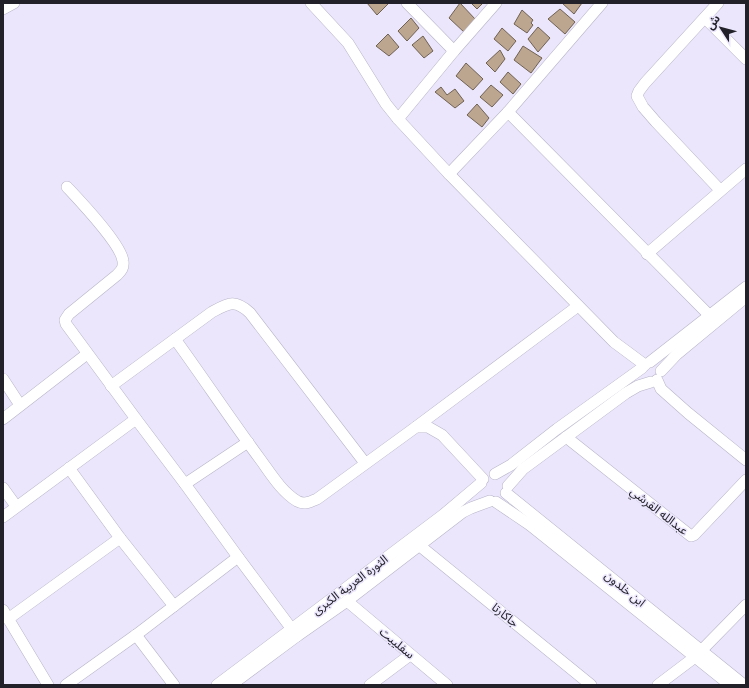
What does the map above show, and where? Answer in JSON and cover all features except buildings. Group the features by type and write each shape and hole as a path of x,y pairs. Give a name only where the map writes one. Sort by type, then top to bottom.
{"street":[{"path":"3,9 14,3"},
{"path":"311,3 348,43 386,104 398,119 449,174 614,342 646,365"},
{"path":"406,3 454,51"},
{"path":"398,119 496,3"},
{"path":"449,174 508,112 602,3"},
{"path":"718,3 645,83 637,96 643,107 656,122 720,190"},
{"path":"705,18 746,60"},
{"path":"508,112 710,316"},
{"path":"647,254 746,169"},
{"path":"67,187 116,246 123,258 123,268 117,275 69,314 65,320 66,324 295,632"},
{"path":"746,287 646,365 557,429 511,465 495,474 487,476 482,481 481,492 483,496 493,501 503,498 507,490 523,469 626,393 656,378 677,354 746,297"},
{"path":"111,386 212,312 228,304 243,306 250,313 365,463"},
{"path":"175,339 281,488 298,502 308,503 317,499 416,427 578,306"},
{"path":"3,419 87,354"},
{"path":"656,378 648,381 643,377 642,371 646,365 653,362 659,365 656,378 661,389 746,460"},
{"path":"3,379 20,405"},
{"path":"3,517 136,419"},
{"path":"416,427 428,427 442,435 482,481"},
{"name":"عبدالله القرشي","path":"566,437 691,536 694,535 746,480"},
{"path":"186,484 248,442"},
{"path":"69,468 120,538 174,606"},
{"path":"495,474 504,478 507,490"},
{"name":"الثورة العربية الكبرى","path":"231,685 295,632 347,601 420,546 482,481"},
{"path":"3,488 16,506"},
{"name":"ابن خلدون","path":"507,490 698,654 730,685"},
{"name":"الثورة العربية الكبرى","path":"217,685 295,632 446,519 471,508 493,501"},
{"name":"ابن خلدون","path":"493,501 530,525 698,654 744,685"},
{"path":"48,685 6,614 120,538"},
{"name":"جاكارتا","path":"420,546 591,685"},
{"path":"66,685 136,635 238,557"},
{"name":"سفلييت","path":"347,601 447,685"},
{"path":"658,685 698,654 746,605"},
{"path":"136,635 174,685"},
{"path":"370,685 410,655"}]}
